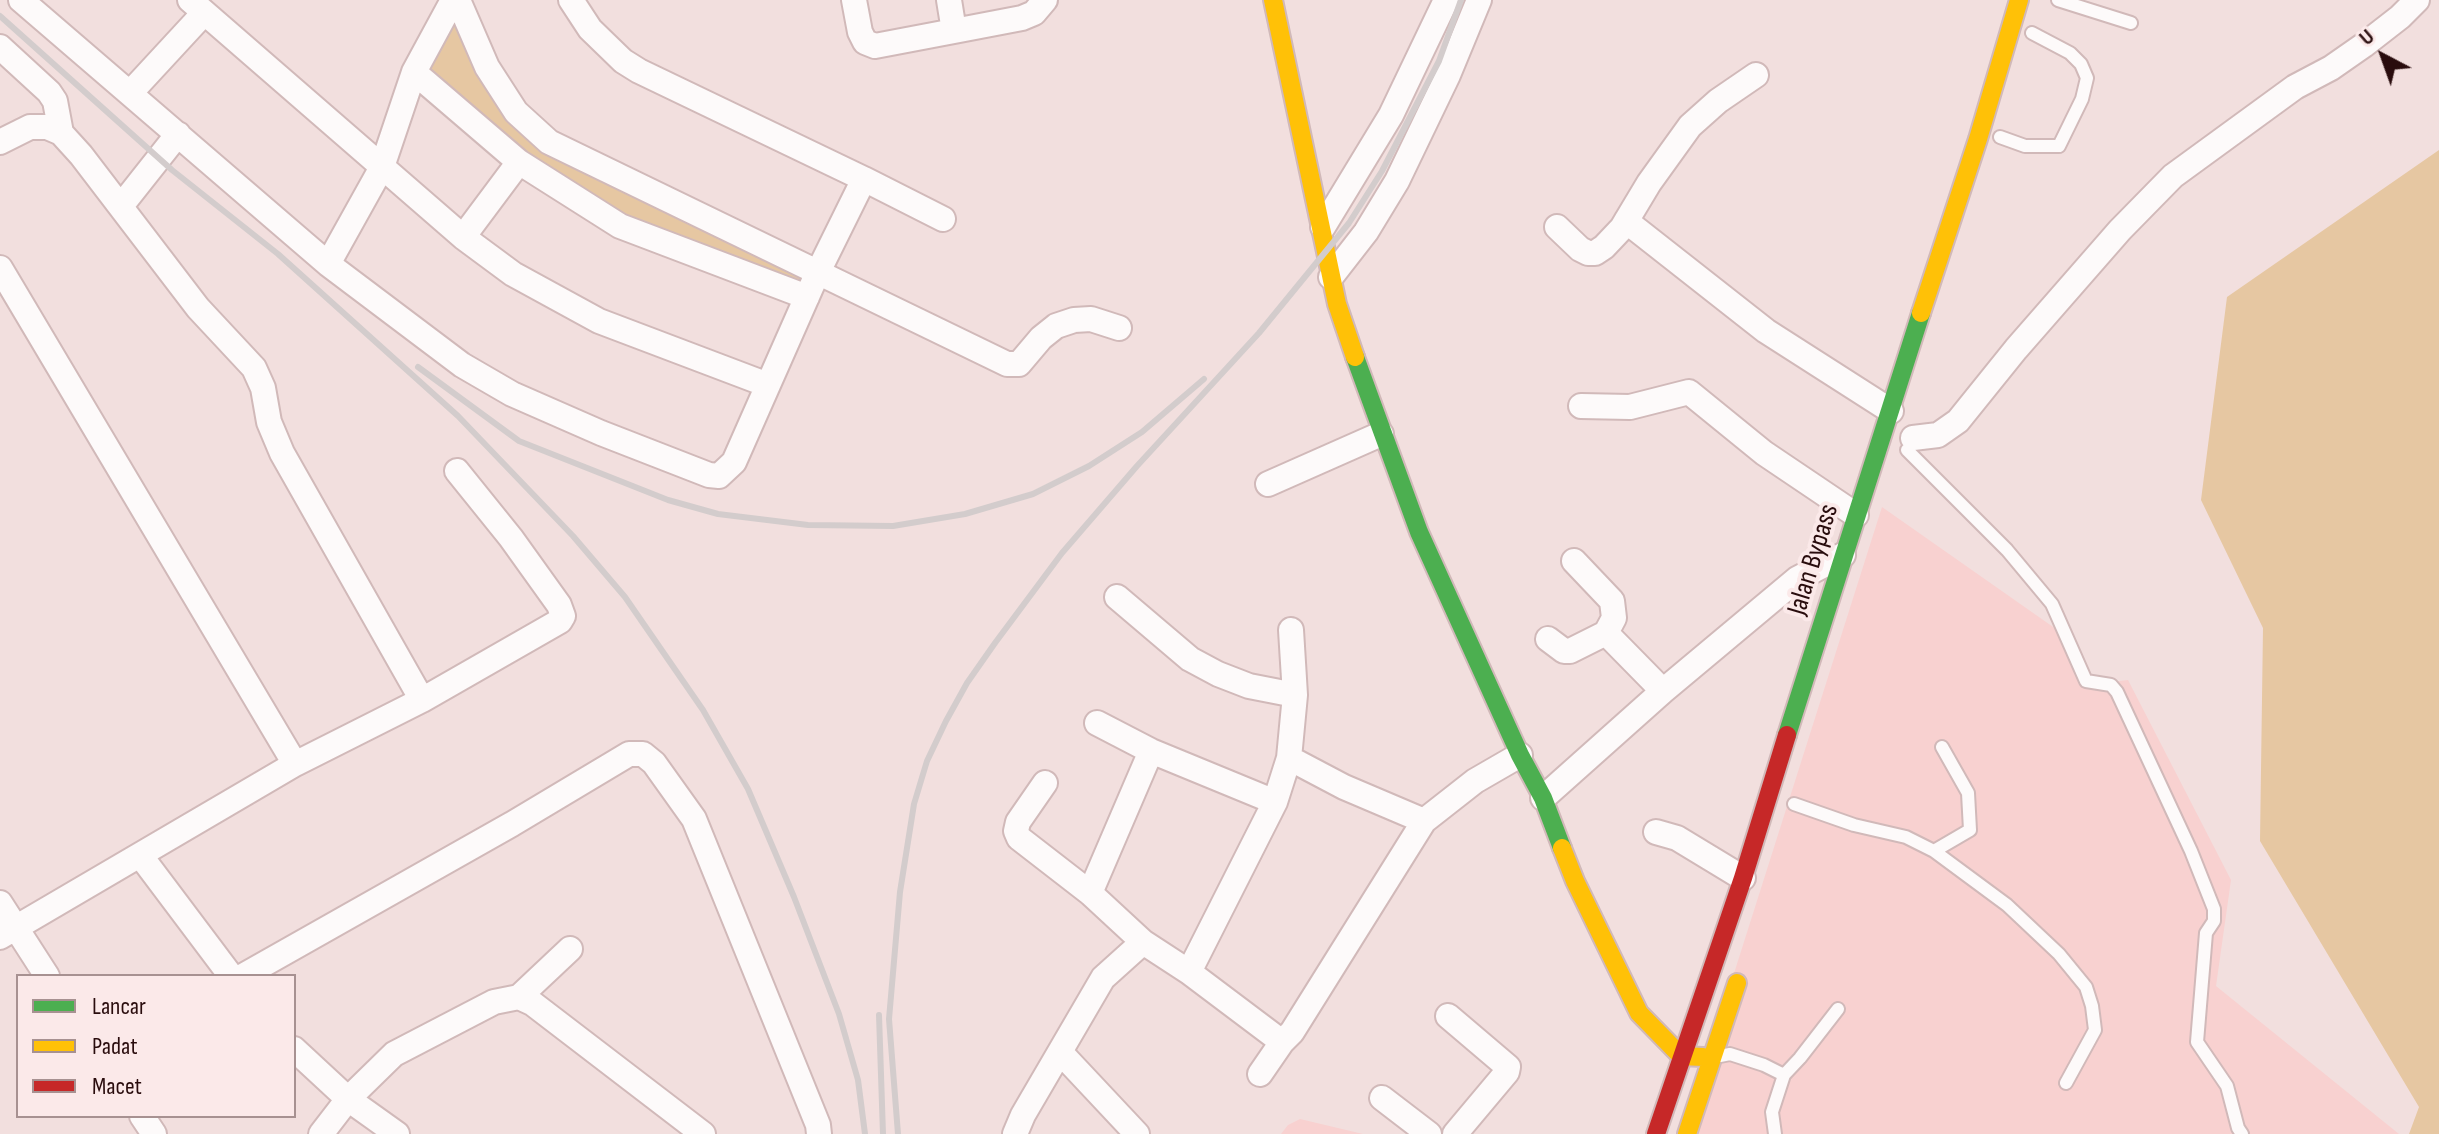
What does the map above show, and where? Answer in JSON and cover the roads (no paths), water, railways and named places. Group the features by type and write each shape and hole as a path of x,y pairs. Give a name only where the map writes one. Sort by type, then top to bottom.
{"main road":[{"path":"1273,0 1337,304 1381,434 1419,532 1520,755 1543,798 1575,881 1639,1013 1681,1056 1713,1057"},
{"name":"Jalan Bypass","path":"1656,1134 1743,878 2019,0"},
{"path":"2030,40 2043,0"},
{"path":"1936,271 1958,275"},
{"path":"1908,451 1920,413"},
{"path":"1687,1134 1742,969"}],"street":[{"path":"21,0 328,264 419,334 487,381 601,433 709,475 719,476 731,466 817,274 864,179"},
{"path":"328,264 382,167 414,72 456,0"},
{"path":"456,0 487,67 516,112 549,142 1007,364 1019,364 1041,338 1056,326 1074,320 1091,319 1119,328"},
{"path":"571,0 605,45 639,71 943,219"},
{"path":"854,0 860,32 865,42 875,46 1022,18 1034,13 1045,0"},
{"path":"949,0 954,31"},
{"path":"1323,227 1391,115 1446,0"},
{"path":"1331,277 1366,232 1397,181 1448,75 1479,0"},
{"path":"1908,451 1958,421 2120,230 2173,176 2295,87 2331,68 2364,45 2417,0"},
{"path":"131,92 197,7 463,237 513,274 599,321 768,385"},
{"path":"0,47 53,97 61,133 198,308 254,368 278,446 422,700"},
{"path":"414,72 519,162 620,226 807,297"},
{"path":"1557,227 1580,249 1595,253 1626,221 1690,126 1718,101 1756,75"},
{"path":"0,142 14,133 38,126 61,133"},
{"path":"121,206 178,134"},
{"path":"463,237 519,162"},
{"path":"1626,221 1776,338 1891,411"},
{"path":"0,268 295,764"},
{"path":"1581,406 1630,407 1689,392 1764,453 1856,515"},
{"path":"1268,484 1381,434"},
{"path":"8,932 295,764 422,700 560,621 563,616 559,605 457,471"},
{"path":"1543,798 1663,691 1797,579 1843,555"},
{"path":"1548,639 1564,651 1570,651 1606,633 1614,618 1612,601 1574,561"},
{"path":"1117,597 1190,659 1249,686 1295,695"},
{"path":"1189,972 1275,802 1289,758 1295,695 1291,630"},
{"path":"1606,633 1663,691"},
{"path":"1097,723 1151,751 1275,802"},
{"path":"1090,893 1151,751"},
{"path":"247,974 499,832 629,754 643,754 654,763 694,819 819,1134"},
{"path":"1260,1074 1292,1032 1424,821 1475,781 1520,755"},
{"path":"1289,758 1344,787 1424,821"},
{"path":"1045,783 1018,822 1016,831 1019,838 1090,893 1143,942 1189,972 1282,1042"},
{"path":"1656,832 1677,838 1743,878"},
{"path":"140,855 229,974"},
{"path":"0,903 8,932 45,974"},
{"path":"1015,1134 1103,978 1143,942"},
{"path":"321,1134 348,1099 394,1054 494,1002 519,997 570,949"},
{"path":"519,997 532,1003 703,1134"},
{"path":"1448,1016 1508,1067 1455,1134"},
{"path":"296,1051 348,1099 397,1134"},
{"path":"1061,1053 1137,1134"},
{"path":"1382,1098 1429,1134"}],"lane":[{"path":"2058,0 2131,23"},
{"path":"2000,136 2025,146 2059,146 2082,99 2087,78 2081,64 2070,53 2030,40"},
{"path":"1908,451 2007,550 2052,604 2086,681 2111,685 2117,692 2191,851 2214,909 2214,921 2206,933 2197,1042 2227,1086 2242,1134"},
{"path":"1934,851 1970,830 1968,793 1942,747"},
{"path":"1794,804 1854,825 1906,837 1934,851 2007,905 2059,954 2086,987 2095,1030 2066,1083"},
{"path":"1775,1134 1772,1112 1784,1075 1838,1009"},
{"path":"1713,1057 1730,1054 1784,1075"}],"railway":[{"path":"898,1134 889,1019 900,892 914,804 927,761 946,721 967,683 1062,553 1259,333 1349,223 1382,171 1439,61 1461,0"},
{"path":"0,16 172,170 278,254 458,416 573,536 625,597 703,710 748,789 839,1014 858,1080 865,1134"},
{"path":"418,367 519,441 668,500 718,514 808,525 893,526 965,514 1033,494 1089,466 1142,432 1204,379"},
{"path":"879,1015 883,1134"}]}
